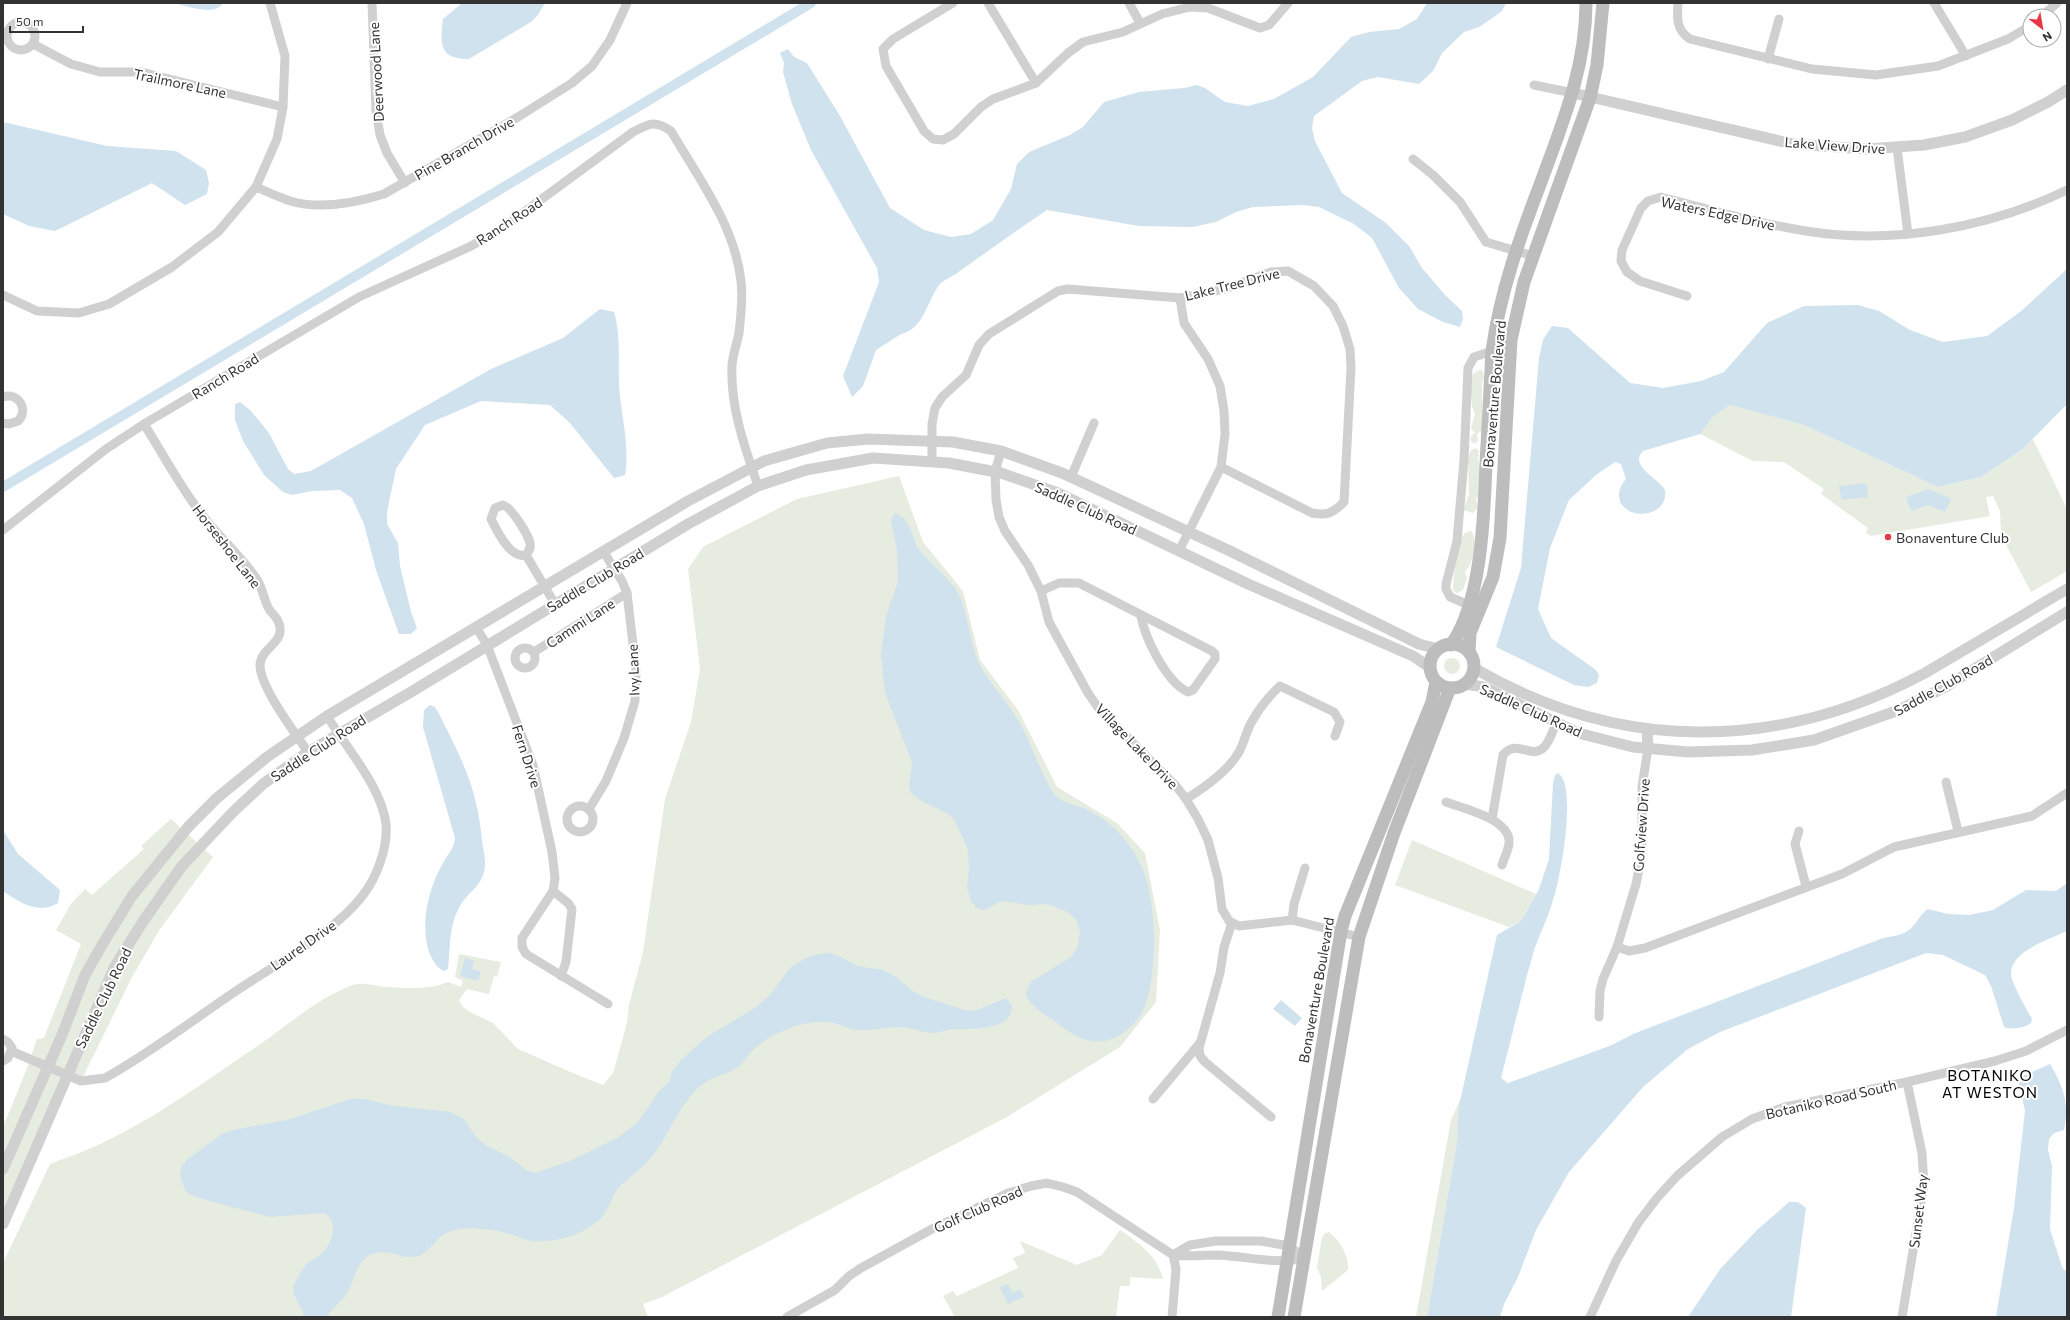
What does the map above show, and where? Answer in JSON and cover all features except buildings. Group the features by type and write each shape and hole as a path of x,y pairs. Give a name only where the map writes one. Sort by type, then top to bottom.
{"main road":[{"name":"Bonaventure Boulevard","path":"1451,644 1460,629 1468,605 1483,536 1492,351 1504,285 1515,252 1564,124 1582,53 1586,3"},
{"name":"Bonaventure Boulevard","path":"1469,652 1470,634 1493,577 1500,538 1512,340 1524,282 1590,98 1597,65 1602,3"},
{"path":"1451,644 1459,645 1469,652 1474,668 1470,679 1465,684 1450,688 1436,682 1429,668 1431,659 1438,649 1451,644"},
{"name":"Bonaventure Boulevard","path":"1278,1317 1341,931 1348,909 1432,702 1436,682"},
{"path":"1294,1317 1359,937 1394,833 1450,688"}],"street":[{"path":"3,295 37,311 79,312 109,304 172,267 218,232 256,187 277,139 283,107 285,56 270,3"},
{"name":"Deerwood Lane","path":"372,3 376,111 380,135 387,153 405,184"},
{"name":"Pine Branch Drive","path":"256,187 291,201 313,205 337,204 370,199 405,184 572,84 592,66 610,40 627,3"},
{"path":"953,3 893,39 882,49 886,66 924,131 933,139 943,140 954,134 981,107 993,99 1036,83 1068,53 1083,42 1123,32 1162,14 1190,7 1208,8 1260,28 1269,26 1288,3"},
{"path":"988,3 1036,83"},
{"path":"1129,3 1140,23"},
{"path":"1678,3 1677,21 1682,32 1695,41 1812,70 1876,75 1938,66 2008,39 2022,31"},
{"path":"1934,3 1966,56"},
{"path":"1768,59 1779,19"},
{"name":"Trailmore Lane","path":"33,44 71,64 100,72 141,72 283,107"},
{"path":"1534,85 1573,93"},
{"name":"Lake View Drive","path":"1573,93 1793,144 1866,149 1924,145 1965,137 2012,120 2048,102 2067,90"},
{"name":"Ranch Road","path":"3,530 106,449 144,424 359,297 469,247 497,232 633,132 648,125 659,123 671,131 717,210 736,258 741,281 742,305 739,332 732,365 734,393 741,438 758,486"},
{"path":"1897,148 1908,234"},
{"path":"1412,159 1433,175 1460,202 1483,239 1490,244 1533,256"},
{"name":"Waters Edge Drive","path":"1687,296 1640,281 1627,272 1621,261 1622,250 1641,208 1648,201 1661,197 1745,219 1808,231 1846,235 1908,234 1942,229 1993,218 2020,210 2067,190"},
{"name":"Lake Tree Drive","path":"932,462 932,424 935,408 942,397 966,375 979,344 989,334 1058,292 1068,289 1180,298 1225,289 1271,272 1288,271 1310,283 1325,296 1343,326 1350,349 1351,368 1344,502 1335,511 1324,515 1312,512 1221,467"},
{"path":"1179,551 1221,467 1225,434 1224,411 1220,386 1208,359 1184,323 1180,298"},
{"path":"1468,605 1450,597 1446,589 1446,584 1457,541 1464,460 1468,368 1474,357 1492,351"},
{"path":"3,398 9,396 18,398 23,406 23,410 18,422 9,424 3,423"},
{"name":"Saddle Club Road","path":"1071,477 1094,423"},
{"name":"Horseshoe Lane","path":"144,424 194,505 245,564 262,589 269,609 277,619 281,628 280,637 266,652 260,664 262,676 278,708 308,752"},
{"name":"Saddle Club Road","path":"3,1169 48,1067 85,976 132,896 186,831 217,798 242,776 327,716 688,501 752,467 786,453 827,443 868,439 953,442 1001,451 1071,477 1189,532 1419,644 1438,649"},
{"name":"Village Lake Drive","path":"1001,451 995,472 996,500 999,517 1005,531 1028,565 1041,591 1049,622 1088,693 1108,719 1176,786 1186,799 1208,840 1218,878 1222,909 1226,917 1232,923"},
{"name":"Saddle Club Road","path":"3,1224 115,966 144,920 182,866 201,844 263,784 308,752 688,524 758,486 806,470 873,458 949,463 995,472 1058,493 1248,584 1413,656 1429,668"},
{"path":"499,506 509,508 529,540 530,548 526,554 518,555 511,550 493,522 492,511 499,506"},
{"name":"Ivy Lane","path":"589,809 606,781 624,738 635,701 636,670 627,593 603,551"},
{"path":"526,554 555,604"},
{"path":"1041,591 1059,583 1079,583 1215,654 1215,659 1194,690 1188,692 1182,690 1162,665 1150,645 1141,616"},
{"name":"Saddle Club Road","path":"1474,668 1490,678 1552,706 1606,721 1677,733 1712,733 1764,728 1810,720 1848,707 1925,673 2067,589"},
{"name":"Cammi Lane","path":"534,652 627,593"},
{"name":"Saddle Club Road","path":"1465,684 1484,687 1556,724 1578,733 1633,747 1688,752 1752,750 1814,740 1877,719 1923,699 2067,612"},
{"name":"Fern Drive","path":"476,627 487,645 533,765 552,852 555,878 553,891 522,938 522,947 526,954 608,1004"},
{"path":"1186,799 1198,791 1231,763 1240,751 1251,722 1272,693 1280,686 1334,712 1340,722 1335,736"},
{"name":"Laurel Drive","path":"11,1051 81,1081 94,1081 105,1078 302,947 340,919 363,895 376,873 382,854 386,824 380,802 369,780 327,716"},
{"path":"1492,819 1503,755 1509,749 1515,748 1532,752 1539,751 1549,741 1556,724"},
{"path":"1647,729 1648,748"},
{"name":"Golfview Drive","path":"1599,1017 1600,991 1603,978 1617,947 1636,884 1642,854 1642,787 1648,748"},
{"path":"1946,782 1958,831"},
{"path":"1617,947 1629,951 1645,948 1806,886 1842,874 1894,847 1958,831 2032,816 2067,793"},
{"path":"1446,802 1492,819 1504,828 1509,841 1508,850 1502,865"},
{"path":"1799,831 1796,844 1806,886"},
{"path":"1292,920 1294,904 1305,868"},
{"path":"553,891 568,903 572,909 566,962 561,976"},
{"path":"1271,1117 1205,1062 1200,1053 1200,1043 1220,973 1224,947 1232,923 1246,927 1292,920 1341,931 1359,937"},
{"name":"Botaniko Road South","path":"1590,1317 1616,1261 1638,1223 1657,1198 1677,1176 1722,1137 1752,1118 1785,1107 1908,1082 1996,1062 2026,1051 2067,1030"},
{"path":"3,1039 10,1044 11,1051 8,1058 3,1060"},
{"path":"1153,1099 1200,1043"},
{"name":"Sunset Way","path":"1902,1317 1924,1185 1922,1153 1908,1082"},
{"name":"Golf Club Road","path":"787,1317 835,1290 849,1276 861,1268 932,1229 1008,1193 1031,1186 1047,1184 1063,1187 1077,1192 1173,1255 1192,1257 1216,1255 1286,1262 1305,1258"},
{"path":"1216,1240 1216,1255"},
{"path":"1172,1317 1176,1269 1173,1255 1190,1245 1216,1240 1261,1240 1289,1246 1305,1258"}],"shaded area":[{"path":"1479,370 1482,370 1484,377 1482,383 1482,430 1477,434 1478,441 1474,444 1470,440 1472,435 1475,433 1471,428 1475,414 1472,406 1470,384 1473,374"},
{"path":"1730,405 1804,425 1938,487 1981,477 2023,449 2033,439 2067,509 2067,571 2031,592 2001,535 2000,511 1993,496 1986,497 1990,516 1871,536 1866,533 1868,528 1821,494 1824,489 1784,462 1753,461 1700,434 1714,416"},
{"path":"1476,448 1479,451 1478,461 1481,469 1479,496 1476,498 1478,507 1473,513 1463,510 1469,495 1468,459 1471,450"},
{"path":"899,476 923,542 963,591 980,660 1018,710 1057,787 1117,823 1145,853 1160,930 1156,1002 1120,1047 1005,1118 662,1297 643,1304 648,1317 3,1317 3,1263 50,1164 104,1142 157,1113 259,1045 314,1005 350,986 364,984 386,987 418,988 441,985 448,982 461,987 463,981 455,977 459,954 501,962 497,977 494,976 489,994 467,989 459,1000 463,1007 493,1023 518,1049 603,1085 613,1073 627,1023 629,1005 643,952 665,799 691,722 700,669 688,569 703,547 797,499"},
{"path":"1471,531 1475,540 1473,558 1465,572 1467,578 1463,590 1457,593 1453,590 1455,559 1460,546 1460,539 1465,533"},
{"path":"1452,658 1458,660 1460,666 1458,672 1452,674 1446,672 1444,666 1446,660"},
{"path":"171,819 213,857 160,929 132,977 81,1081 67,1075 3,1224 3,1127 26,1071 37,1039 44,1038 81,944 56,930 71,904 85,889 92,895 144,849 141,846"},
{"path":"1412,840 1536,894 1521,921 1509,927 1395,885"},
{"path":"1461,1098 1457,1142 1427,1317 1416,1317 1451,1120"},
{"path":"1120,1230 1147,1251 1157,1263 1163,1279 1130,1277 1130,1286 1120,1286 1116,1317 955,1317 943,1296 953,1291 957,1296 1018,1268 1013,1258 1025,1253 1020,1241 1077,1265 1102,1255"},
{"path":"1329,1232 1343,1249 1347,1259 1348,1270 1322,1291 1321,1277 1317,1267 1322,1238 1324,1234"}],"water":[{"path":"174,3 223,3 219,7 208,10"},
{"path":"462,3 545,3 538,15 531,22 469,59 452,56 447,53 442,43 443,19"},
{"path":"1427,3 1506,3 1502,11 1491,19 1479,27 1464,32 1442,53 1433,71 1419,84 1378,77 1362,81 1314,116 1312,128 1315,141 1342,193 1386,223 1409,246 1422,268 1446,296 1462,311 1463,319 1460,327 1443,322 1418,309 1399,288 1372,238 1354,224 1319,207 1303,205 1253,207 1236,212 1216,222 1193,227 1139,226 1047,210 941,283 935,291 920,321 915,327 876,350 863,386 852,397 843,376 879,282 877,268 811,150 792,104 783,72 784,63 780,53 788,49 794,57 807,63 840,116 890,208 924,230 951,237 971,234 993,220 1011,189 1017,164 1029,152 1070,135 1083,127 1104,102 1139,92 1184,88 1197,85 1205,88 1225,102 1248,106 1274,99 1313,77 1351,37 1369,32 1399,29 1417,19"},
{"path":"3,122 107,146 176,151 206,170 209,183 207,194 185,205 152,183 55,231 29,226 3,214"},
{"path":"2067,269 2067,404 2023,449 1981,477 1938,487 1804,425 1730,405 1714,416 1700,434 1643,451 1639,456 1639,461 1642,467 1665,490 1664,501 1661,506 1652,512 1641,514 1635,513 1629,511 1621,504 1619,491 1626,479 1621,464 1615,462 1596,475 1569,500 1550,548 1538,609 1551,638 1596,670 1599,675 1597,683 1588,687 1574,685 1496,647 1521,568 1539,358 1543,340 1552,326 1568,328 1630,383 1663,388 1701,381 1724,372 1767,323 1804,306 1858,305 1879,311 1910,330 1943,342 1987,336 2020,312"},
{"path":"600,309 614,312 618,330 619,386 625,430 625,475 614,478 570,423 550,405 481,401 425,425 396,469 387,512 387,524 398,543 400,566 411,612 417,628 411,634 399,634 376,570 364,524 352,498 340,490 312,491 292,495 283,492 264,475 243,441 235,420 235,404 240,402 250,410 261,423 269,433 288,469 294,474 311,471 491,369 563,338"},
{"path":"1864,483 1867,485 1868,498 1866,499 1865,497 1843,500 1841,498 1839,485 1841,484 1842,486"},
{"path":"1929,489 1951,499 1945,512 1928,505 1911,511 1906,497"},
{"path":"895,513 900,515 908,523 919,549 951,583 960,597 964,607 974,649 981,668 1019,722 1052,791 1059,799 1086,809 1110,824 1120,833 1128,844 1142,868 1147,881 1152,908 1154,951 1151,980 1149,993 1143,1011 1127,1030 1117,1037 1105,1041 1092,1041 1078,1037 1066,1030 1033,1005 1026,995 1028,987 1032,981 1071,957 1077,948 1080,933 1077,921 1068,912 1047,904 1030,905 1001,901 987,909 982,910 976,907 970,900 967,886 969,869 968,850 954,819 947,813 923,802 912,794 909,788 912,762 885,693 881,654 886,616 898,582 897,549 891,523 892,517"},
{"path":"430,705 435,707 439,714 455,745 467,774 480,822 485,860 485,868 480,882 461,904 454,920 448,969 444,971 437,966 429,952 426,941 425,919 429,896 433,885 444,861 452,849 455,838 423,727 424,710"},
{"path":"1558,773 1564,781 1567,795 1566,834 1560,873 1551,907 1533,954 1524,985 1501,1078 1508,1083 1612,1045 1633,1034 1883,938 1903,933 1910,929 1928,909 1948,914 1969,915 1993,910 2026,890 2056,891 2067,883 2067,931 2024,952 2012,966 2012,978 2032,1019 2031,1023 2022,1027 2004,1027 1991,986 1985,975 1943,955 1926,953 1720,1032 1688,1049 1643,1087 1569,1172 1536,1230 1518,1277 1504,1304 1500,1317 1427,1317 1457,1142 1459,1106 1497,935 1521,921 1539,889 1549,859 1553,783 1555,775"},
{"path":"3,830 18,854 60,890 58,903 44,908 37,908 16,900 3,891"},
{"path":"829,953 841,957 857,966 883,970 896,977 914,992 924,997 968,1011 977,1010 1006,998 1012,1005 1011,1013 1006,1020 990,1027 953,1029 935,1033 899,1027 857,1030 834,1023 823,1022 808,1023 785,1030 758,1046 738,1067 709,1080 694,1092 683,1106 652,1156 619,1187 604,1215 597,1222 586,1229 568,1237 553,1240 530,1241 508,1233 494,1230 472,1228 459,1229 444,1234 428,1250 418,1256 409,1257 381,1252 373,1253 362,1262 346,1295 327,1317 304,1317 293,1289 305,1266 324,1251 331,1240 333,1228 329,1217 324,1213 269,1217 200,1198 189,1194 185,1190 180,1174 182,1165 189,1158 222,1134 232,1130 287,1120 350,1099 365,1099 389,1105 450,1112 464,1119 476,1137 485,1145 506,1155 528,1171 535,1173 570,1161 619,1137 639,1121 659,1091 669,1082 672,1072 681,1060 708,1036 755,1008 770,995 790,968 802,960 814,955"},
{"path":"465,958 474,961 472,969 481,972 478,981 460,976"},
{"path":"1281,1000 1302,1018 1295,1026 1273,1009"},
{"path":"2050,1064 2059,1080 2066,1103 2066,1121 2064,1130 2054,1133 2049,1139 2048,1150 2052,1166 2050,1229 2062,1267 2067,1272 2067,1317 1996,1317 2014,1208 2025,1111 2018,1078"},
{"path":"1789,1202 1798,1202 1806,1208 1791,1317 1688,1317 1721,1268 1757,1230"},
{"path":"1008,1284 1013,1293 1020,1289 1024,1297 1008,1304 1000,1287"}],"waterway":[{"path":"3,487 811,3"}],"place":[{"name":"Bonaventure Club","path":"1888,537"}],"district":[{"name":"BOTANIKO AT WESTON","path":"1990,1084"}]}
